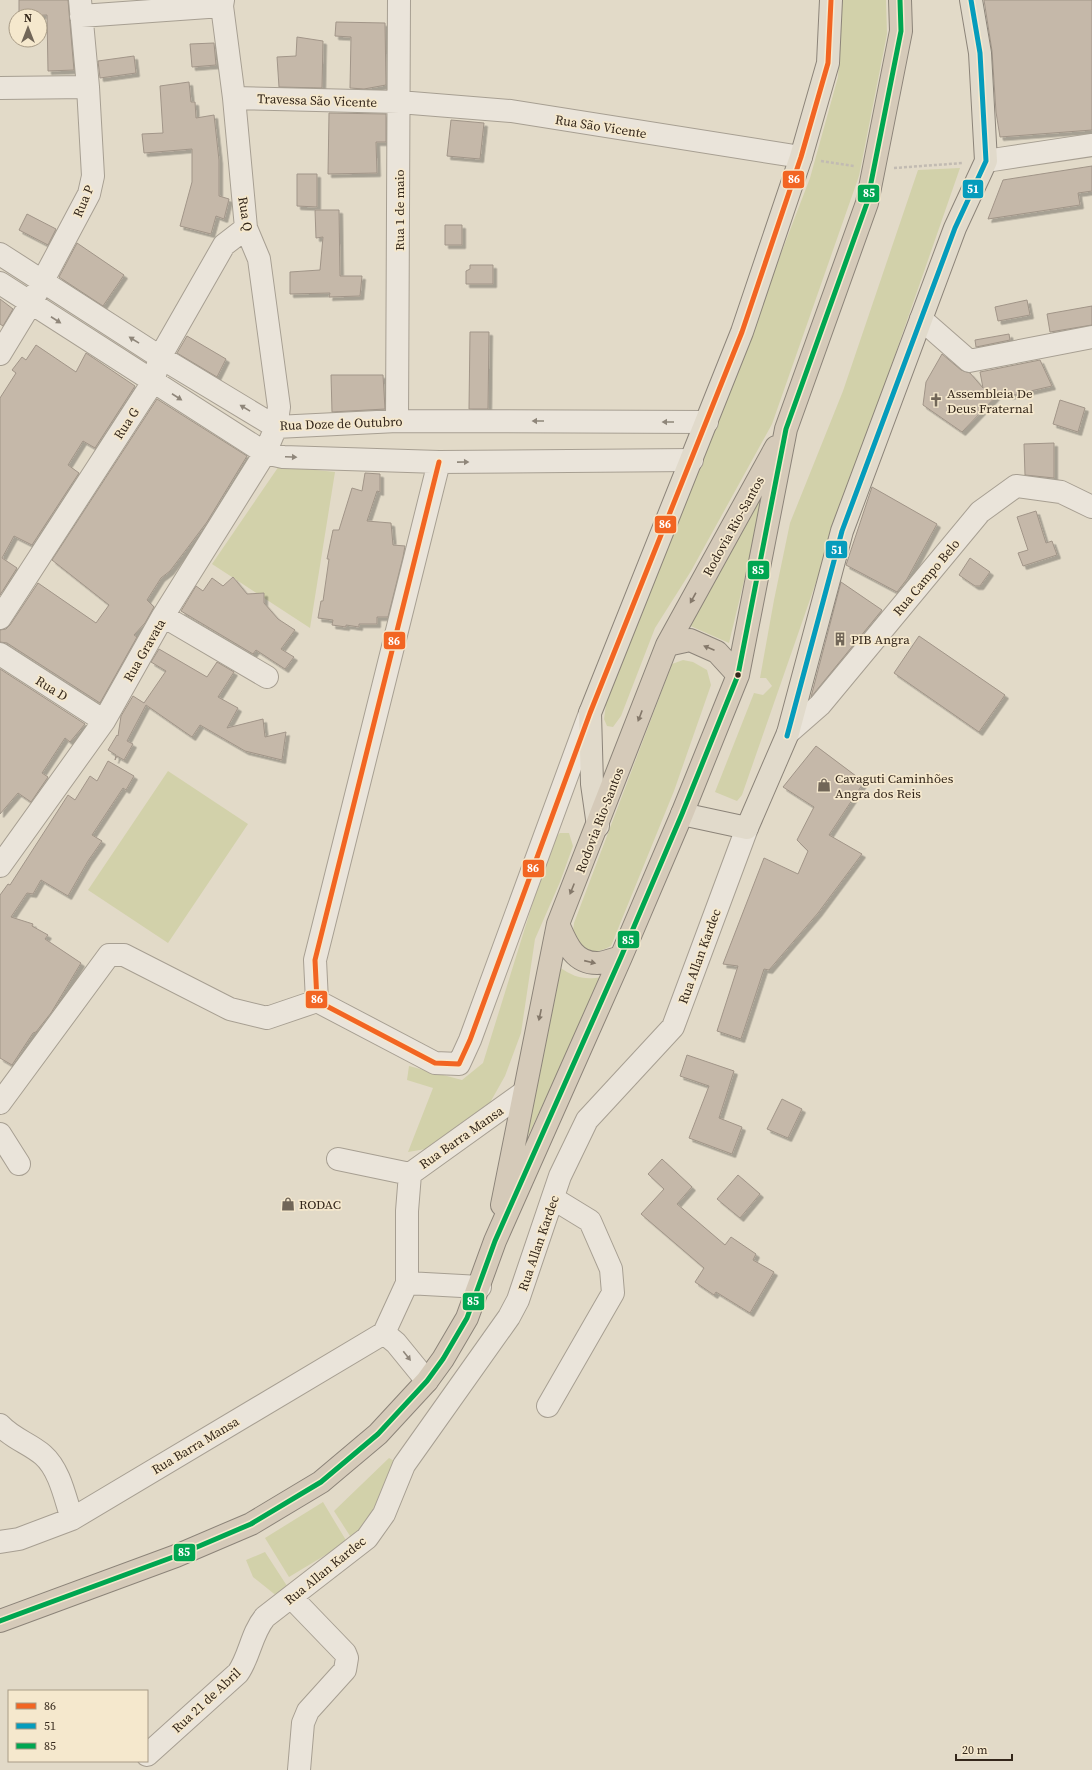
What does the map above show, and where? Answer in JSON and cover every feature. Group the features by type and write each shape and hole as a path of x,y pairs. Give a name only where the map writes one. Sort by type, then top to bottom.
{"highway":[{"name":"Rodovia Rio-Santos","path":"0,1621 176,1556 250,1524 321,1482 378,1434 427,1381 443,1359 467,1318 480,1287 496,1241 621,957 682,814 738,674 786,429 867,202 901,31 900,0"},
{"name":"Rodovia Rio-Santos","path":"496,1241 558,924 598,826 667,646 786,429"},
{"path":"667,646 690,640 717,652 738,674"},
{"path":"558,924 568,947 578,958 597,963 621,957"}],"main road":[{"path":"598,826 592,784 590,713 742,332 801,157 828,63 830,0"},
{"path":"682,814 747,828 788,733 842,531 955,228 986,161 980,53 971,0"}],"street":[{"name":"Rua 1 de maio","path":"397,421 399,0"},
{"name":"Rua P","path":"0,354 31,303 89,194 93,176 88,87 80,8 222,3"},
{"name":"Rua Q","path":"222,3 234,98 246,228 258,259 278,408 276,427"},
{"path":"0,88 88,87"},
{"name":"Travessa São Vicente","path":"234,98 399,102"},
{"name":"Rua São Vicente","path":"399,102 512,111 801,157"},
{"path":"986,161 1092,145"},
{"name":"Rua G","path":"0,618 153,382 160,357 224,245 246,228"},
{"name":"Rua Doze de Outubro","path":"0,254 160,357 276,427 397,421 707,422"},
{"path":"0,283 265,453 283,457 439,462 692,460"},
{"path":"921,319 969,361 1092,337"},
{"path":"335,424 335,459"},
{"name":"Rua Gravata","path":"0,866 104,720 163,616 265,453 276,427"},
{"path":"317,1001 315,960 439,462"},
{"name":"Rua Campo Belo","path":"788,733 820,705 980,512 1016,486 1061,492 1092,507"},
{"path":"163,616 267,677"},
{"name":"Rua D","path":"0,654 104,720"},
{"path":"0,1102 109,955 124,955 230,1009 267,1018 317,1001 435,1063 459,1064 470,1040 590,713"},
{"name":"Rua Allan Kardec","path":"265,1617 292,1598 367,1538 377,1526 404,1465 509,1317 518,1300 554,1199 560,1176 587,1120 673,1027 747,828"},
{"name":"Rua Barra Mansa","path":"0,1542 19,1540 72,1519 384,1333 407,1283 407,1211 410,1174 524,1093"},
{"path":"0,1134 19,1164"},
{"path":"338,1158 410,1174"},
{"path":"548,1406 613,1293 611,1269 590,1221 554,1199"},
{"path":"407,1283 480,1287"},
{"path":"384,1333 396,1342 427,1381"},
{"path":"0,1425 9,1435 43,1455 55,1470 72,1519"},
{"path":"292,1598 347,1658 345,1670 314,1703 303,1722 299,1770"},
{"name":"Rua 21 de Abril","path":"148,1754 238,1673 243,1664 254,1633 265,1617"}],"path":[{"path":"801,157 874,170 986,161"}],"green space":[{"path":"842,0 886,0 887,34 859,176 772,424 691,571 655,628 621,716 613,727 607,726 604,719 606,704 676,519 731,384 810,178 838,77"},
{"path":"960,168 742,795 737,801 715,792 754,693 763,695 772,686 766,678 760,678 790,523 843,391 918,170"},
{"path":"279,466 335,472 310,628 212,564"},
{"path":"766,490 729,643 686,624"},
{"path":"683,660 693,662 707,670 711,685 674,791 611,946 599,951 590,951 572,940 574,923 672,664"},
{"path":"168,771 248,824 168,943 88,890"},
{"path":"560,833 569,833 573,846 560,882 535,939 521,1033 505,1076 487,1108 426,1149 408,1152 433,1088 407,1080 409,1066 462,1080 483,1063 552,841"},
{"path":"559,967 575,976 585,978 603,977 526,1140"},
{"path":"389,1458 400,1464 387,1505 352,1539 334,1511"},
{"path":"323,1502 347,1542 289,1577 265,1538"},
{"path":"265,1552 289,1589 278,1597 253,1577 246,1560"}],"building":[{"path":"19,0 68,0 74,70 48,71 48,8 19,8"},
{"path":"984,0 1092,0 1092,130 1000,137 996,112 992,51"},
{"path":"336,22 385,23 386,85 364,89 350,88 351,37 335,36"},
{"path":"297,37 323,41 322,88 279,87 277,57 296,56"},
{"path":"214,43 216,65 192,67 190,44"},
{"path":"134,56 136,73 100,78 98,61"},
{"path":"189,82 191,102 195,102 196,118 214,115 219,160 219,196 229,199 224,219 216,216 211,234 180,226 192,182 192,149 144,153 142,134 163,133 160,86"},
{"path":"329,113 386,114 386,142 376,142 377,173 328,174"},
{"path":"451,120 484,123 480,159 447,156"},
{"path":"1092,166 1092,191 1078,193 1080,205 988,219 1003,180"},
{"path":"297,174 317,174 317,207 297,206"},
{"path":"315,210 339,210 340,276 362,276 360,296 329,297 330,293 290,294 290,272 320,270 323,237 316,238"},
{"path":"27,214 56,229 48,245 19,230"},
{"path":"445,225 462,225 462,245 445,245"},
{"path":"77,243 124,275 103,306 59,277"},
{"path":"470,265 493,265 493,284 466,284 466,271 470,269"},
{"path":"0,299 13,309 3,326 0,324"},
{"path":"1027,300 1030,315 998,321 995,307"},
{"path":"1092,306 1092,325 1050,332 1047,314"},
{"path":"470,332 489,332 488,409 469,409"},
{"path":"1009,334 1010,340 976,347 975,340"},
{"path":"187,336 226,359 217,377 177,353"},
{"path":"36,345 76,372 86,353 135,386 95,448 83,441 68,465 79,473 32,545 14,536 2,558 17,568 0,595 0,398 16,373 12,370 22,357 26,360"},
{"path":"942,354 961,370 970,373 983,388 980,372 1040,360 1052,386 1009,396 1005,387 962,432 923,405 926,382"},
{"path":"331,375 383,375 385,409 332,412"},
{"path":"157,399 247,456 207,522 170,571 161,578 147,600 154,607 145,623 134,635 137,637 100,703 7,643 0,642 0,630 6,629 10,625 38,583 96,623 109,605 52,560"},
{"path":"1060,400 1085,408 1078,432 1053,424"},
{"path":"1054,443 1054,478 1025,475 1024,444"},
{"path":"365,473 380,474 380,492 377,491 367,521 391,523 393,545 405,546 403,557 388,617 377,617 377,624 359,624 359,627 332,625 333,620 318,618 321,601 323,601 329,559 327,559 333,530 339,530 352,488 362,491"},
{"path":"872,487 937,524 907,579 897,592 846,565"},
{"path":"1036,511 1046,543 1052,541 1057,555 1023,566 1018,553 1028,550 1017,517"},
{"path":"970,558 990,572 980,586 975,586 959,575"},
{"path":"233,577 247,594 264,593 264,603 278,619 295,630 281,649 294,657 285,669 256,650 253,654 181,611 196,586 203,591 212,578 223,586"},
{"path":"841,582 882,610 811,697"},
{"path":"919,636 1005,695 979,732 894,673"},
{"path":"159,649 207,677 217,662 234,672 218,697 238,708 227,728 263,719 265,737 286,732 282,760 245,751 200,725 192,737 146,705 127,741 133,744 124,760 117,756 115,760 116,755 108,750 117,735 118,736 121,716 133,696 144,703 166,671 151,662"},
{"path":"0,669 85,724 70,742 65,738 42,773 48,777 31,802 18,793 0,814"},
{"path":"816,746 864,782 829,835 862,854 818,913 769,970 764,969 741,1039 717,1031 738,966 723,964 764,858 798,874 808,851 797,840 814,807 783,787"},
{"path":"108,761 134,776 126,790 123,788 92,835 102,841 88,861 68,896 41,880 33,894 27,893 11,917 33,924 32,926 48,935 45,939 81,963 51,1013 36,1032 33,1033 12,1065 0,1058 0,895 8,884 10,885 68,795 75,800 90,776 97,781"},
{"path":"687,1055 734,1071 719,1118 742,1127 732,1154 689,1138 709,1086 680,1076"},
{"path":"782,1099 802,1109 788,1138 767,1129"},
{"path":"662,1159 692,1187 677,1204 725,1245 731,1237 756,1254 753,1260 774,1272 750,1313 716,1292 714,1295 695,1282 704,1268 641,1214 664,1189 648,1174"},
{"path":"738,1175 760,1194 740,1218 717,1199"}],"transit line":[{"name":"86","path":"439,462 315,960 317,1001 435,1063 459,1064 470,1040 590,713 742,332 801,157 828,63 831,0"},
{"name":"85","path":"0,1621 176,1556 251,1524 321,1482 378,1434 427,1381 443,1359 467,1318 495,1241 621,957 682,814 738,675 786,429 867,203 901,31 900,0"},
{"name":"51","path":"787,736 842,531 955,228 986,161 980,53 971,0"}],"place":[{"name":"Assembleia De Deus Fraternal","path":"936,400"},
{"name":"PIB Angra","path":"840,639"},
{"name":"Cavaguti Caminhões Angra dos Reis","path":"824,785"},
{"name":"RODAC","path":"288,1204"}]}
